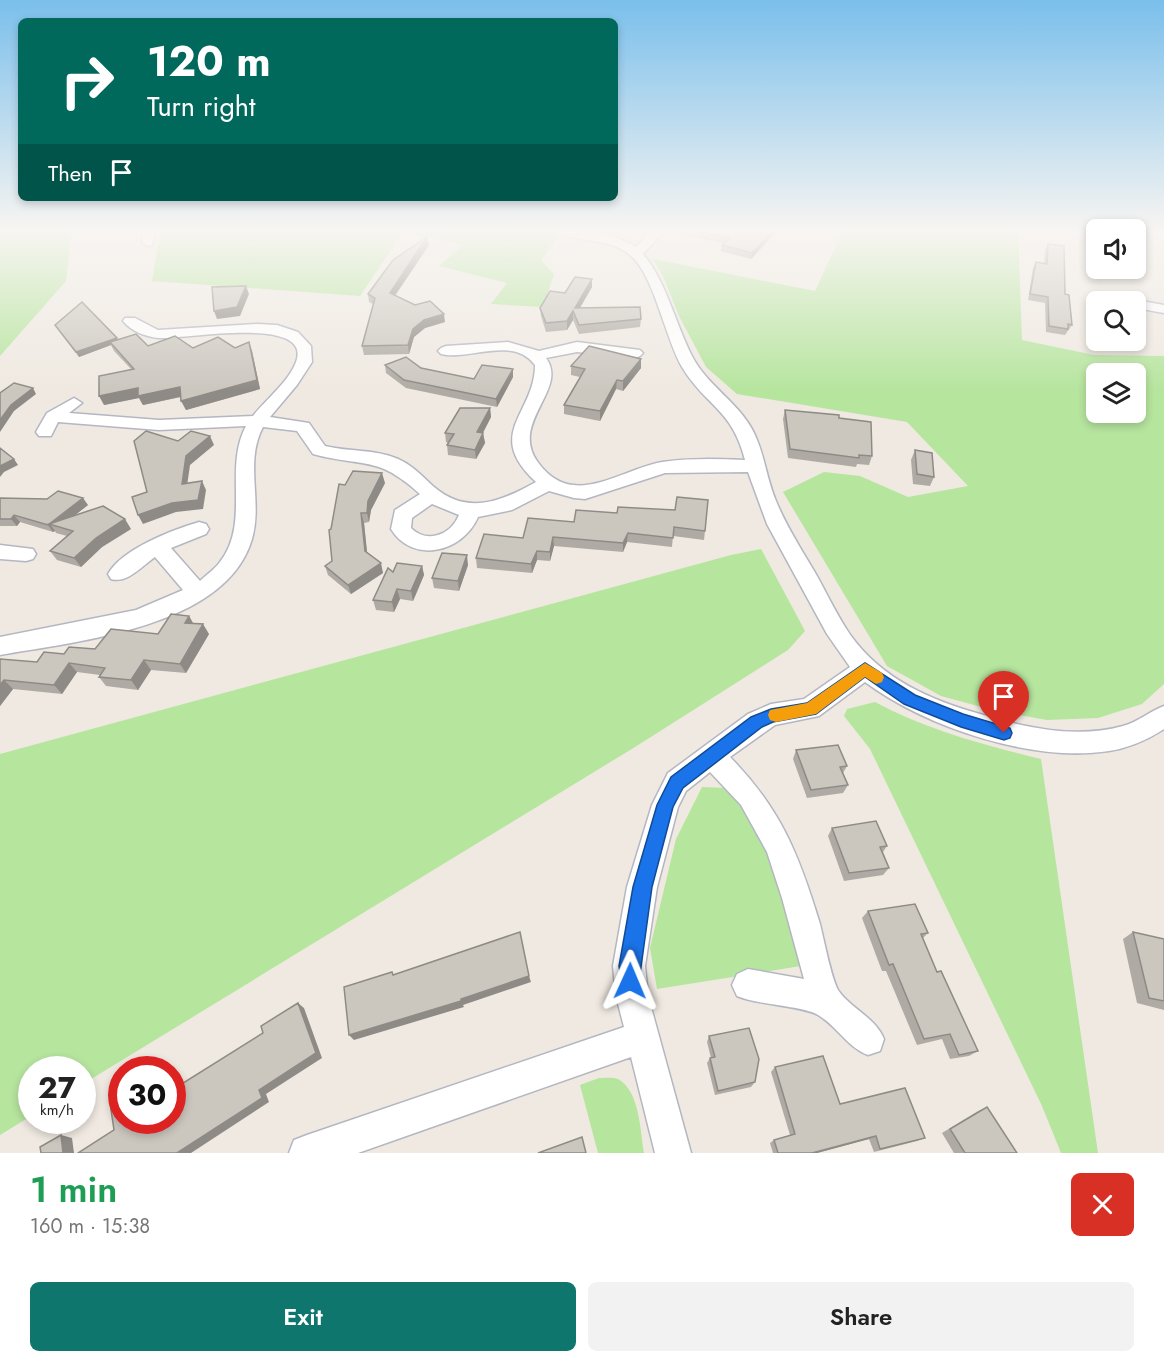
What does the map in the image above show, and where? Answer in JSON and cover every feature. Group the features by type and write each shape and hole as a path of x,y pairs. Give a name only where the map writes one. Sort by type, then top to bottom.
{"street":[{"path":"652,283 691,369 736,417 758,466 765,500 776,523 843,643 865,669 909,700 1004,733 1045,740 1088,741 1127,736 1164,717"},
{"path":"1146,306 1164,309"},
{"path":"0,646 125,621 162,609 198,593 225,572 242,543 247,522 245,449 259,420 303,364 305,355 300,340 279,329 261,328 190,335 158,334 140,328 130,321"},
{"path":"446,351 505,346 542,360 544,376 539,393 524,418 520,437 526,459 534,471 560,489 580,493 598,492 651,470 758,466"},
{"path":"536,356 577,348 635,353"},
{"path":"74,404 49,424 167,425 259,420 284,422 303,427 309,433 314,445 328,453 391,463 412,476 432,495 454,508 470,512 505,505 549,483"},
{"path":"432,495 402,515 401,529 404,534 417,542 439,543 448,540 464,526 470,512"},
{"path":"118,574 157,546 200,529"},
{"path":"157,546 198,593"},
{"path":"0,552 26,554"},
{"path":"673,1153 632,996 629,966 642,887 669,797 677,782 756,722 771,715 810,709 865,669"},
{"path":"711,755 754,802 770,828 782,858 825,999 868,1039"},
{"path":"748,984 825,999"},
{"path":"307,1153 642,1037"}],"green space":[{"path":"0,283 64,283 0,356"},
{"path":"177,283 369,283 360,296"},
{"path":"507,283 551,283 543,307 491,304"},
{"path":"666,283 774,283 815,291 819,283 1020,283 1022,340 1094,355 1164,356 1164,684 1142,704 1098,718 1047,720 996,711 941,696 887,666 783,492 824,472 860,476 908,497 968,486 907,422 737,394 706,367 679,316"},
{"path":"761,549 805,631 788,650 635,747 129,1056 108,1056 108,1069 96,1076 96,1056 18,1056 18,1124 0,1135 0,754 731,555"},
{"path":"875,702 935,729 1041,759 1098,1153 1061,1153 1042,1106 870,749 844,716 847,709"},
{"path":"702,787 727,788 750,820 769,857 801,966 657,989 650,948 676,839"},
{"path":"599,1078 618,1079 631,1093 638,1112 644,1153 598,1153 580,1085"}],"building":[{"path":"376,283 397,283 390,293 415,305 430,301 444,314 424,320 413,329 408,345 362,346 375,298 368,294"},
{"path":"571,283 590,283 575,308 640,307 641,319 579,325 573,311 567,321 546,323 540,308 550,291 565,293"},
{"path":"1032,283 1065,283 1065,294 1069,295 1072,325 1068,324 1068,329 1049,326 1048,297 1030,294"},
{"path":"246,286 237,307 214,311 212,287"},
{"path":"82,302 117,338 76,352 55,325"},
{"path":"136,334 148,346 175,336 193,348 218,337 235,348 249,342 257,380 181,401 180,387 138,396 138,388 99,396 99,376 134,369 110,342"},
{"path":"589,346 641,359 623,381 617,380 600,411 564,405 585,369 571,366"},
{"path":"406,357 421,368 474,379 482,365 513,369 496,399 404,380 385,365"},
{"path":"14,383 33,388 11,405 0,420 0,393"},
{"path":"460,408 490,408 477,432 483,433 475,450 447,445 454,434 445,433"},
{"path":"785,410 839,415 839,418 871,422 872,456 859,455 859,458 790,449"},
{"path":"146,431 178,441 191,431 210,436 186,456 182,484 202,481 198,500 172,503 138,515 132,497 147,492 134,441"},
{"path":"0,448 14,459 0,466"},
{"path":"915,450 932,453 934,477 917,474"},
{"path":"353,471 382,473 368,501 367,513 361,513 365,551 381,563 348,585 325,566 332,561 329,530 339,484 345,485"},
{"path":"58,491 83,498 48,525 14,515 11,519 0,519 0,498 47,499"},
{"path":"677,497 708,500 705,531 674,527 673,538 628,533 623,543 553,537 550,552 537,551 531,564 476,558 484,534 523,538 528,518 574,522 576,510 617,513 618,507 675,510"},
{"path":"103,506 125,519 96,538 74,558 50,551 73,531 49,524"},
{"path":"442,553 467,555 458,581 432,578"},
{"path":"397,563 422,566 411,591 397,589 392,602 373,600 388,568 393,572"},
{"path":"171,614 189,616 185,623 203,624 180,664 144,660 131,680 99,677 105,668 69,663 54,685 4,680 0,685 0,659 37,662 44,652 64,654 69,647 95,649 111,629 158,634"},
{"path":"838,745 847,766 840,767 848,785 811,790 796,750"},
{"path":"876,821 887,846 880,847 889,868 849,873 832,828"},
{"path":"915,904 928,933 921,934 937,972 941,971 978,1051 959,1055 950,1034 924,1039 893,964 889,965 868,911"},
{"path":"520,932 529,976 461,999 461,1001 349,1035 344,987 392,972 393,975"},
{"path":"1133,932 1164,939 1164,1001 1149,998"},
{"path":"298,1003 316,1053 259,1090 262,1098 177,1153 78,1153 108,1134 186,1134 186,1081 263,1033 261,1026"},
{"path":"749,1028 759,1059 755,1082 718,1091 710,1058 715,1057 709,1036"},
{"path":"823,1056 840,1104 905,1088 925,1138 880,1149 876,1136 812,1153 778,1153 774,1140 795,1134 775,1067"},
{"path":"987,1107 1017,1153 965,1153 950,1129"},
{"path":"61,1135 63,1153 41,1153 40,1147"},
{"path":"582,1137 586,1153 538,1153"}],"slow traffic":[{"path":"776,715 810,709 865,669 876,677"}],"route":[{"path":"630,981 629,966 642,887 665,805 677,782 756,722 771,715 791,714 810,709 865,669 909,700 961,720 1004,733"}]}
